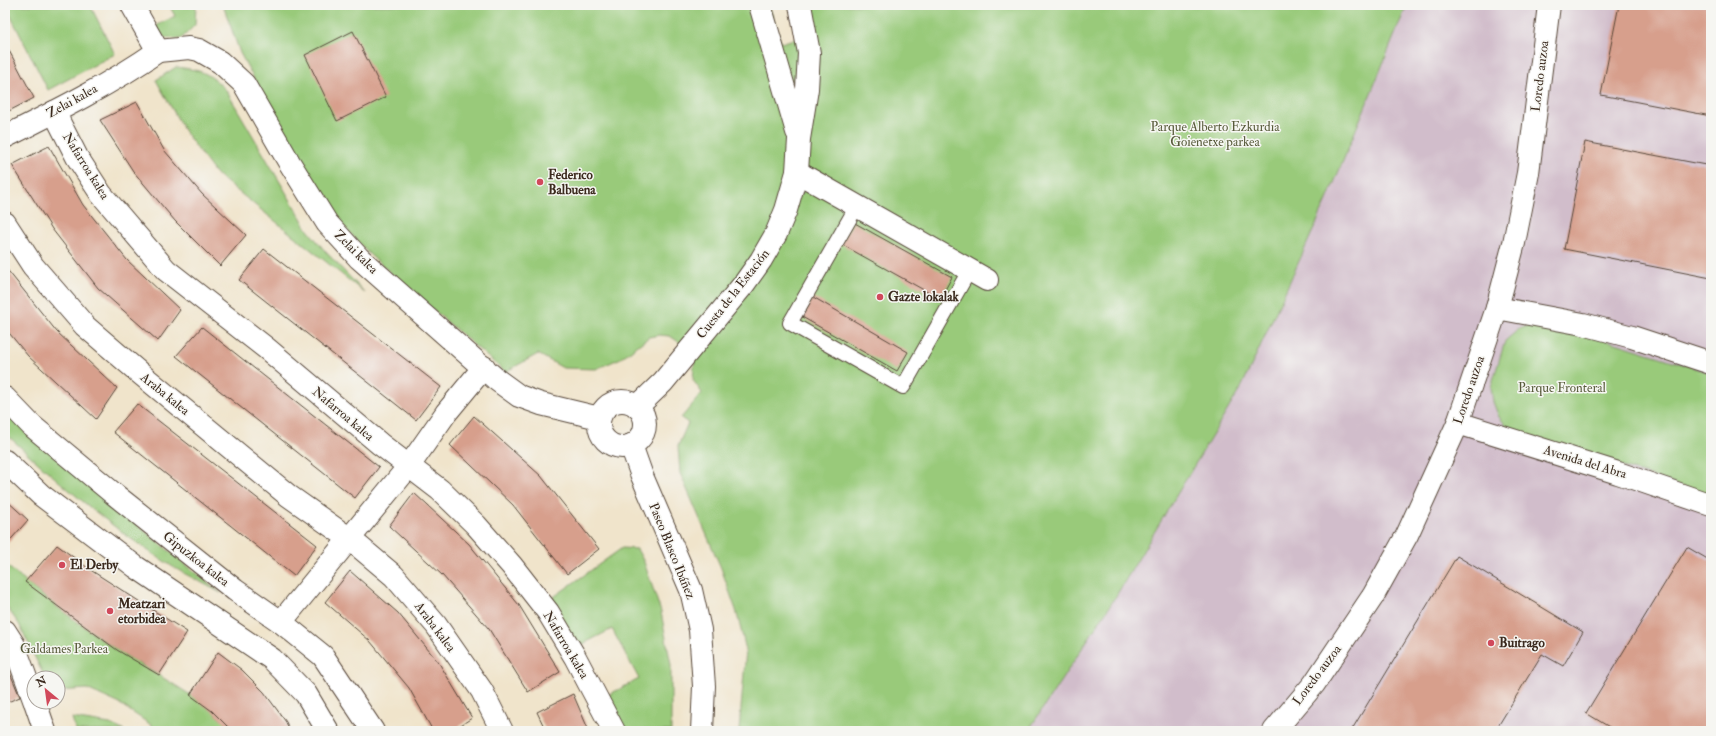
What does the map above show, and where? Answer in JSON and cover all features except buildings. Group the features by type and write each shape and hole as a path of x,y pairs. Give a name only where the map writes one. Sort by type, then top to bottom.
{"street":[{"path":"132,5 158,51"},
{"name":"Cuesta de la Estación","path":"760,5 799,139"},
{"name":"Cuesta de la Estación","path":"637,406 663,382 761,260 776,234 786,210 797,172 799,139 807,89 809,53 800,5"},
{"name":"Loredo auzoa","path":"1274,731 1314,684 1373,596 1407,534 1458,423 1498,308 1514,243 1528,173 1549,5"},
{"name":"Zelai kalea","path":"5,137 54,112 140,64 158,51 189,48 199,50 220,62 244,84 289,162 327,223 359,258 497,380 519,396 541,404 599,418"},
{"name":"Nafarroa kalea","path":"54,112 77,157 101,194 166,270 266,348 380,444 440,490 476,525 512,566 548,612 576,657 614,731"},
{"path":"797,172 978,275"},
{"name":"Araba kalea","path":"5,223 33,266 84,326 142,376 289,496 350,539 394,576 436,625 482,691 502,731"},
{"path":"1498,308 1583,324 1632,337 1711,363"},
{"path":"281,622 409,466 446,413 484,367"},
{"name":"Gipuzkoa kalea","path":"5,398 30,425 114,494 235,590 281,622 323,656 373,731"},
{"path":"627,401 637,406 642,412 644,419 644,427 638,441 624,447 610,444 600,433 598,426 599,418 605,408 615,402 627,401"},
{"name":"Avenida del Abra","path":"1458,423 1618,472 1711,505"},
{"name":"Paseo Blasco Ibáñez","path":"631,445 642,476 691,590 700,630 704,686 702,731"},
{"path":"5,461 41,495 136,567 272,659 306,694 328,731"},
{"path":"5,631 14,645 26,679"},
{"path":"37,710 45,731"}],"lane":[{"path":"857,206 790,323 903,387 978,275"}],"shaded area":[{"path":"1407,5 1711,5 1711,731 1028,731 1113,601 1242,386 1327,200"}],"green space":[{"path":"5,5 90,5 115,54 48,90"},
{"path":"169,5 196,5 195,25 181,39 164,38 156,26 175,16"},
{"name":"Parque Alberto Ezkurdia Goienetxe parkea","path":"223,5 769,5 781,43 800,37 791,5 1407,5 1327,200 1242,386 1113,601 1028,731 739,731 746,650 736,610 721,568 680,473 678,446 688,423 681,418 702,393 693,380 695,353 670,336 659,335 649,337 621,358 596,369 563,368 538,354 505,372 369,254 338,220 304,171 240,53"},
{"path":"176,67 192,69 204,73 214,79 226,90 308,230 325,251 365,293 215,173 185,132 156,80"},
{"name":"Parque Fronteral","path":"1549,322 1711,373 1711,496 1510,430 1499,417 1493,402 1491,387 1505,341 1519,329 1533,324"},
{"path":"5,410 153,538 221,593 150,552 86,504 5,433"},
{"path":"622,548 637,549 644,562 661,612 671,665 671,731 620,731 604,697 639,679 612,629 577,647 548,601"},
{"name":"Galdames Parkea","path":"5,564 45,598 87,629 128,657 200,701 214,712 232,731 160,731 120,704 87,689 66,690 66,670 41,670 19,624 5,605"},
{"path":"72,718 110,724 125,731 76,731"}],"place":[{"name":"Federico Balbuena","path":"540,182"},
{"name":"Gazte lokalak","path":"880,297"},
{"name":"El Derby","path":"62,565"},
{"name":"Meatzari etorbidea","path":"110,611"},
{"name":"Buitrago","path":"1491,643"}]}
